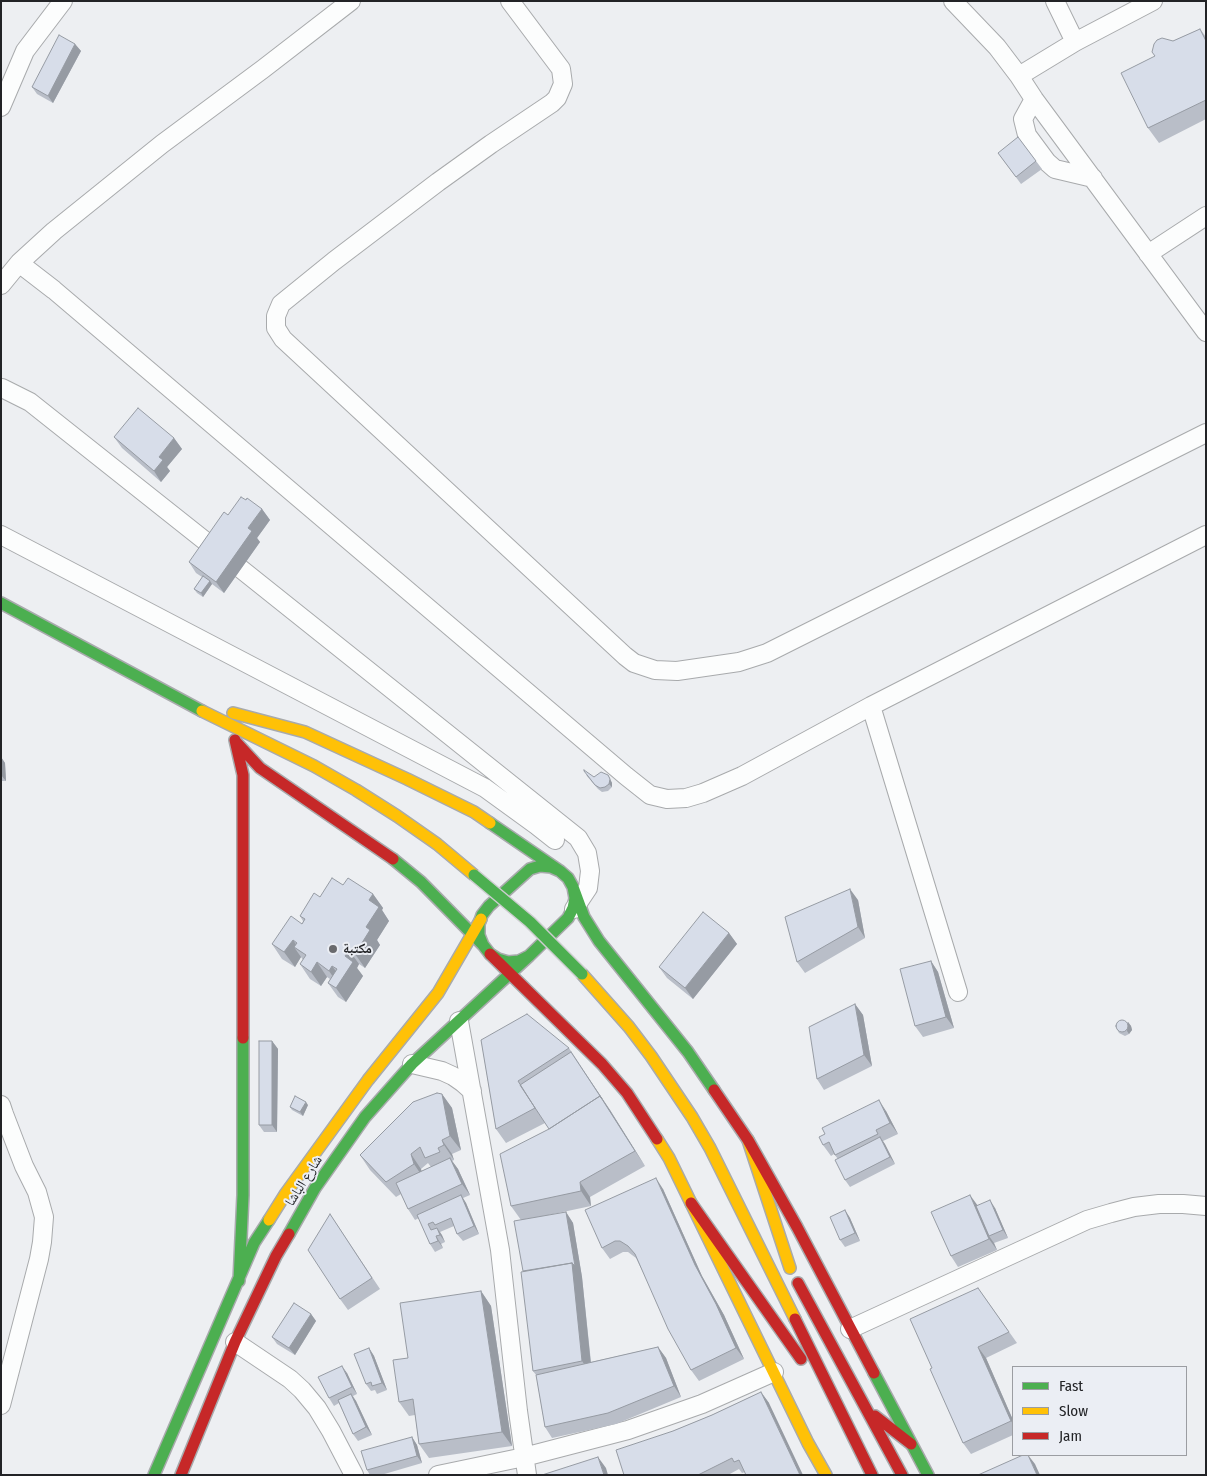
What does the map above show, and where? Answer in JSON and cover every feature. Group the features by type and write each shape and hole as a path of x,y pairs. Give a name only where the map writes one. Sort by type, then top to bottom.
{"main road":[{"path":"1,603 206,713 314,766 356,790 437,844 530,922 582,974 629,1027 651,1056 687,1109 710,1148 872,1475"},
{"path":"168,692 226,711 291,728 407,779 474,812 535,863 560,871 568,878 584,917 599,940 688,1052 748,1140 797,1227 928,1475"},
{"path":"206,713 225,728 260,768 390,856 421,882 602,1064 627,1093 669,1158 808,1443 826,1475"},
{"path":"234,740 243,774 244,824 243,1195 238,1281"},
{"path":"154,1475 254,1243 286,1193 368,1080 438,993 489,906 535,863"},
{"path":"481,919 479,935 486,949 498,959 508,962 518,961 529,956 568,918"},
{"name":"شارع الباشا","path":"181,1475 235,1342 276,1256 315,1188 365,1117 412,1064 529,956"},
{"path":"748,1140 790,1268"},
{"path":"710,1148 752,1208"},
{"path":"691,1203 800,1357 832,1391"},
{"path":"766,1230 790,1268 902,1475"},
{"path":"206,1353 226,1362"},
{"path":"866,1408 911,1444"},
{"path":"844,1416 859,1475"}],"street":[{"path":"1,107 25,51 63,1"},
{"path":"1,285 19,263 54,231 162,144 264,69 351,1"},
{"path":"510,1 561,69 563,84 558,98 438,182 320,272 281,304 276,316 276,328 283,339 625,656 634,662 655,670 677,671 732,663 767,653 1206,432"},
{"path":"953,1 997,47 1206,332"},
{"path":"1055,1 1074,42"},
{"path":"1019,76 1074,42 1153,1"},
{"path":"1034,98 1022,119 1027,135 1046,162 1055,169 1093,178"},
{"path":"1148,254 1206,216"},
{"path":"19,263 62,296 650,795 667,799 686,798 704,793 742,776 871,706 1206,535"},
{"path":"1,392 2,387 30,402 214,548"},
{"path":"1,535 485,788 517,810 559,834 578,838 587,853 589,862 588,888 576,895 568,918"},
{"path":"241,568 559,834"},
{"path":"871,706 958,992"},
{"path":"535,863 559,834"},
{"path":"459,1021 500,1250 527,1475"},
{"path":"412,1064 453,1076 472,1091"},
{"path":"1,1105 24,1166 37,1192 44,1217 39,1259 1,1404"},
{"path":"850,1329 1087,1220 1111,1212 1142,1206 1183,1204 1206,1206"},
{"path":"235,1342 290,1379 302,1390 317,1408 354,1475"},
{"path":"438,1475 524,1457 628,1430 729,1393 774,1372"}],"building":[{"path":"1200,29 1206,41 1206,100 1148,128 1121,73 1155,56 1152,52 1157,40 1162,38 1173,41"},
{"path":"59,35 75,44 48,96 32,87"},
{"path":"1018,137 1036,161 1016,177 998,153"},
{"path":"138,408 174,438 159,457 163,460 154,471 114,437"},
{"path":"241,497 246,500 247,498 262,509 248,528 252,531 216,582 189,562 224,512 228,515"},
{"path":"203,576 210,581 201,593 194,589"},
{"path":"584,770 594,777 601,772 608,775 610,779 609,784 600,788 595,785"},
{"name":"مكتبة","path":"332,878 343,885 348,878 373,894 369,900 379,907 366,927 370,930 355,954 349,950 345,956 353,962 336,988 328,983 337,969 332,966 329,971 317,962 311,972 300,964 306,955 294,947 297,943 293,940 284,952 272,944 291,916 302,924 305,919 300,916 314,893 320,897"},
{"path":"850,889 858,927 797,962 785,917"},
{"path":"703,912 729,933 685,988 659,967"},
{"path":"931,961 946,1017 915,1026 900,969"},
{"path":"855,1004 864,1055 817,1079 809,1027"},
{"path":"527,1014 569,1048 518,1081 535,1108 496,1129 481,1040"},
{"path":"1120,1020 1124,1020 1128,1026 1124,1032 1120,1032 1116,1028 1116,1024"},
{"path":"259,1041 272,1041 272,1125 259,1125"},
{"path":"571,1052 602,1099 600,1096 549,1129 520,1085"},
{"path":"437,1093 442,1094 450,1136 442,1140 444,1145 438,1148 440,1152 425,1158 420,1147 411,1154 414,1164 386,1182 360,1155 413,1102"},
{"path":"295,1096 306,1102 300,1112 290,1107"},
{"path":"600,1096 635,1151 580,1182 581,1191 511,1206 500,1154 549,1129"},
{"path":"879,1100 890,1123 876,1130 878,1134 835,1155 829,1142 823,1145 819,1137 825,1134 822,1128"},
{"path":"880,1137 890,1157 845,1180 835,1160"},
{"path":"450,1158 462,1184 408,1209 396,1183"},
{"path":"656,1178 695,1265 716,1304 736,1348 691,1370 668,1329 635,1254 620,1241 615,1241 602,1248 585,1210"},
{"path":"461,1195 474,1226 457,1234 451,1218 435,1225 433,1222 428,1224 431,1230 437,1228 440,1235 436,1236 438,1241 430,1244 417,1215"},
{"path":"970,1195 989,1239 951,1256 931,1212"},
{"path":"990,1200 1003,1230 989,1236 976,1206"},
{"path":"845,1210 855,1233 840,1240 830,1217"},
{"path":"566,1212 575,1266 572,1263 523,1271 514,1221"},
{"path":"330,1214 372,1278 340,1299 308,1250"},
{"path":"572,1263 582,1361 533,1371 521,1272"},
{"path":"978,1288 1009,1332 978,1347 1011,1421 963,1443 910,1319"},
{"path":"481,1291 502,1432 419,1444 413,1399 399,1402 393,1360 408,1358 400,1303"},
{"path":"294,1303 311,1314 289,1348 272,1337"},
{"path":"658,1347 674,1386 608,1413 545,1427 536,1375"},
{"path":"369,1348 382,1383 372,1386 371,1382 366,1384 354,1354"},
{"path":"342,1366 352,1387 329,1398 318,1377"},
{"path":"761,1392 800,1475 746,1475 739,1460 734,1462 732,1458 698,1475 624,1475 616,1450 673,1431"},
{"path":"351,1394 366,1427 353,1434 338,1400"},
{"path":"412,1437 417,1456 367,1470 361,1451"},
{"path":"1021,1456 1028,1456 1037,1475 978,1475"},
{"path":"598,1457 604,1475 542,1475"}],"traffic: fast":[{"path":"1,603 202,711"},
{"path":"490,823 560,871"},
{"path":"393,859 421,882 483,945"},
{"path":"540,866 551,867 560,871 568,878 573,887 575,898 573,908 568,918 529,956 519,961 508,962 498,959 490,954 483,945 479,935 479,924 482,915 489,906 530,869 540,866"},
{"path":"474,875 530,922 582,974"},
{"path":"573,887 584,917 599,941 688,1052 714,1090"},
{"path":"289,1234 315,1188 365,1117 412,1064 529,956"},
{"path":"239,1281 243,1195 243,1038"},
{"path":"154,1475 254,1243 269,1220"},
{"path":"874,1373 928,1475"}],"traffic: slow":[{"path":"202,711 314,766 356,790 437,844 474,875"},
{"path":"233,713 305,732 407,779 474,812 490,823"},
{"path":"269,1220 286,1193 368,1080 438,993 481,919"},
{"path":"582,974 629,1027 692,1117 710,1148 795,1319"},
{"path":"657,1139 669,1158 808,1443 826,1475"},
{"path":"748,1140 790,1268"}],"traffic: jam":[{"path":"235,740 243,775 243,1038"},
{"path":"236,742 260,768 393,859"},
{"path":"490,954 602,1064 627,1093 657,1139"},
{"path":"714,1090 748,1140 797,1227 874,1373"},
{"path":"691,1203 801,1359"},
{"path":"181,1475 235,1342 276,1256 289,1234"},
{"path":"798,1283 902,1475"},
{"path":"795,1319 872,1475"},
{"path":"875,1416 911,1444"}],"place":[{"name":"مكتبة","path":"333,949"}]}
